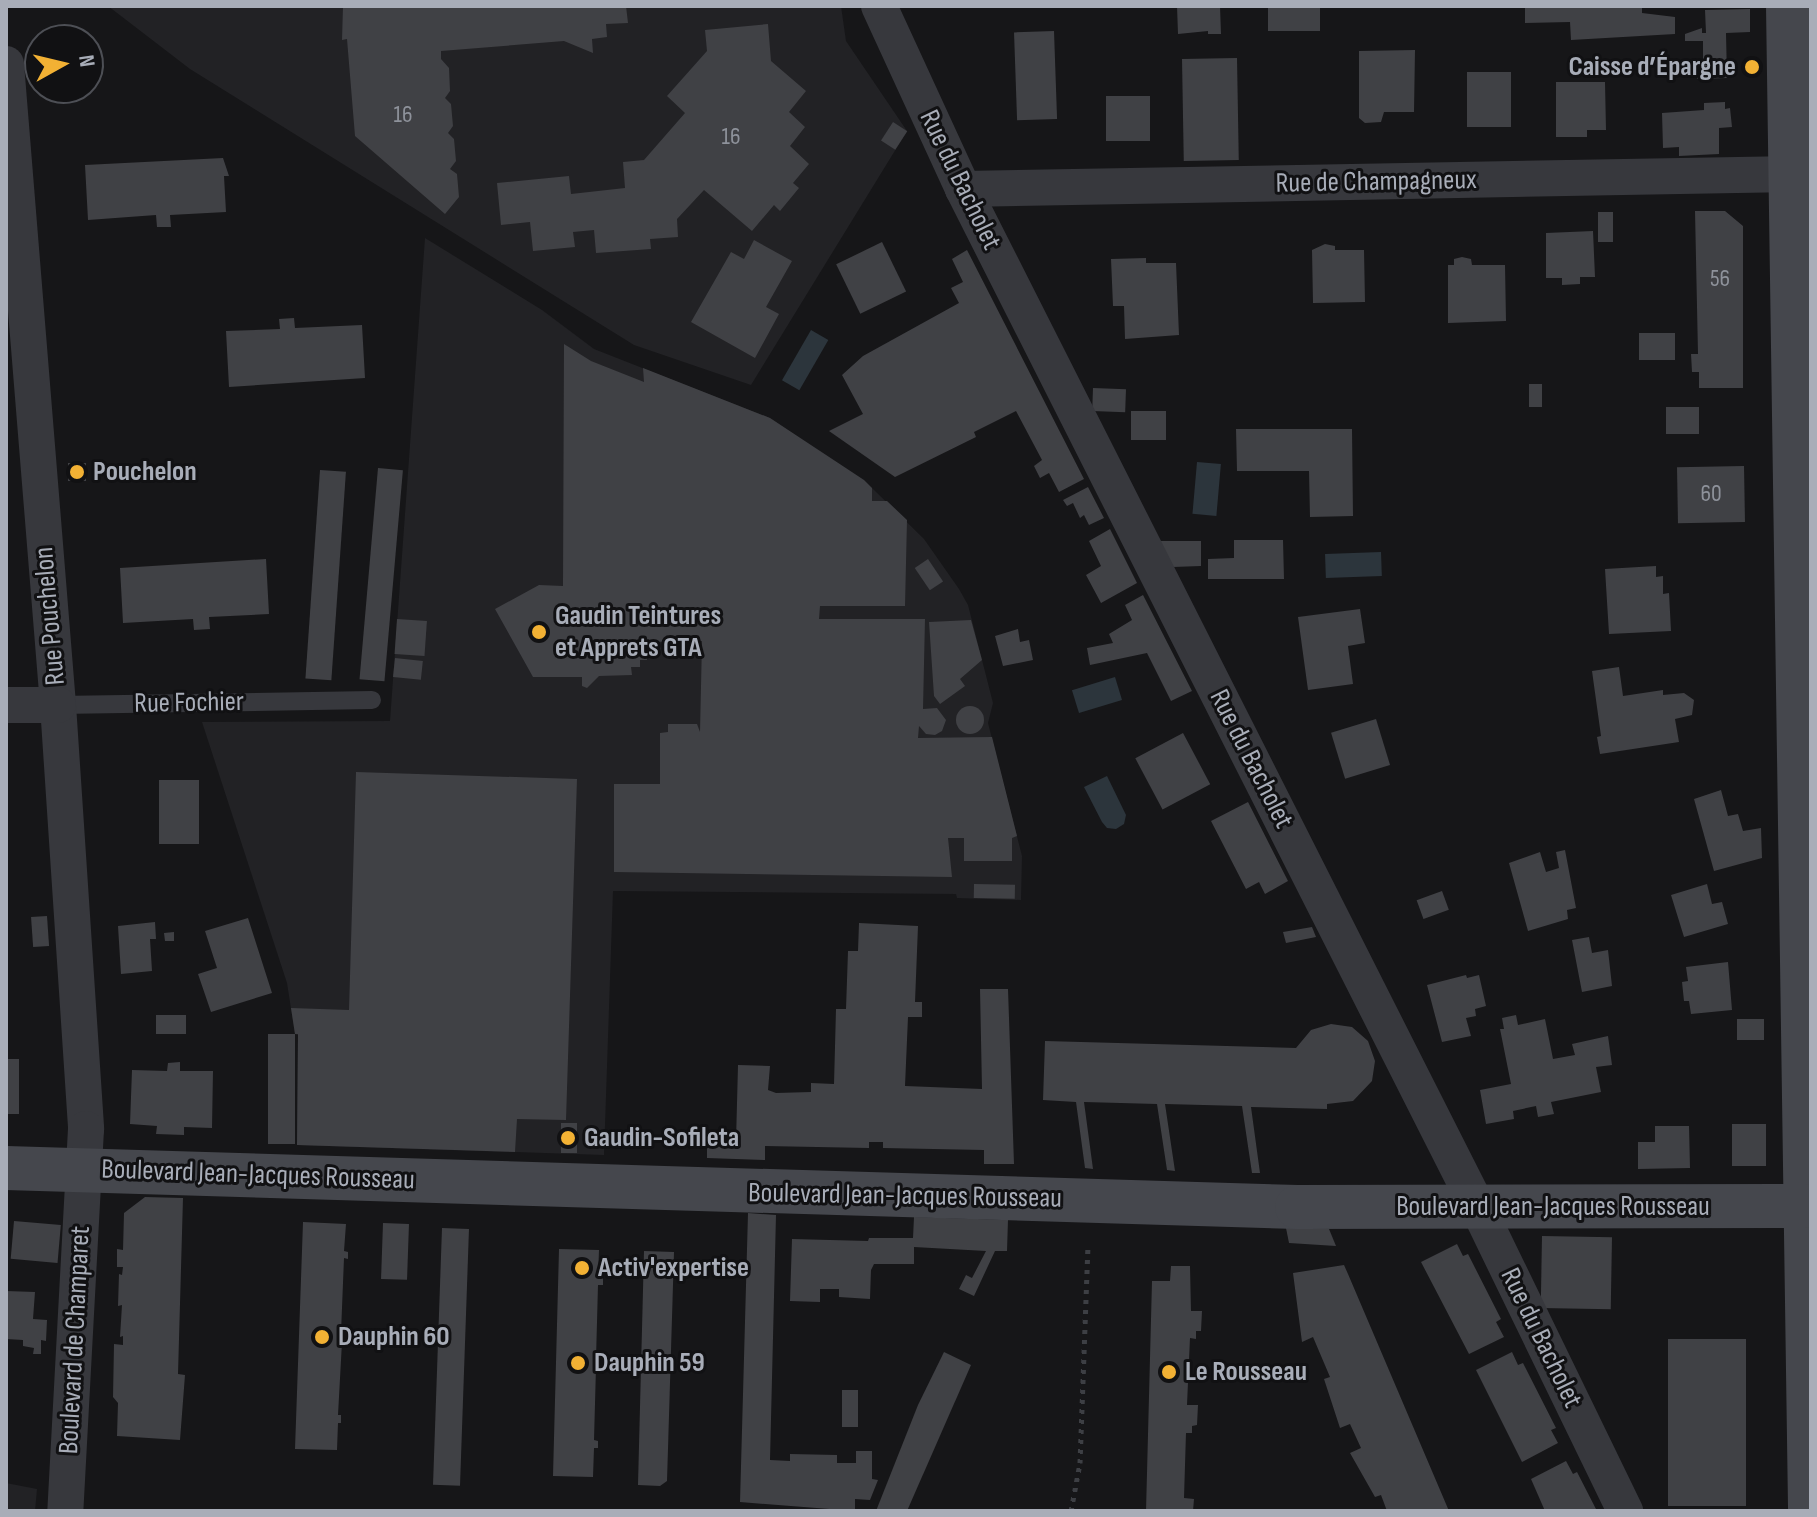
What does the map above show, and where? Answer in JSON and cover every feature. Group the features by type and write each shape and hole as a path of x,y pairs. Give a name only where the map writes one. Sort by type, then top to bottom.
{"main road":[{"path":"1788,6 1800,99 1790,174 1803,540 1805,1206 1810,1511"},
{"name":"Boulevard Jean-Jacques Rousseau","path":"6,1168 730,1192 1478,1208 1805,1206"}],"street":[{"name":"Rue du Bacholet","path":"879,6 963,189 1478,1208 1625,1511"},
{"name":"Rue Pouchelon","path":"6,64 17,374 58,705 86,1129 84,1169"},
{"name":"Rue de Champagneux","path":"963,189 1790,174"},
{"name":"Rue Fochier","path":"6,705 58,705"},
{"name":"Boulevard de Champaret","path":"65,1511 84,1169"}],"lane":[{"name":"Rue Fochier","path":"58,705 372,700"}],"path":[{"path":"1071,1511 1080,1463 1088,1249"}],"shaded area":[{"path":"108,6 841,6 846,41 907,131 751,385 634,345 190,69"},
{"path":"425,238 542,310 594,349 770,418 872,488 924,539 959,589 968,605 993,703 988,723 1022,856 1021,900 957,898 956,894 613,891 604,1155 297,1145 298,1035 295,1034 287,983 202,722 390,721"},
{"path":"811,330 828,340 799,390 782,380"},
{"path":"1197,462 1221,464 1216,516 1192,514"},
{"path":"1381,552 1382,576 1326,578 1325,554"},
{"path":"1115,677 1122,700 1079,713 1072,690"},
{"path":"1107,776 1126,815 1124,824 1116,829 1107,828 1102,822 1084,787"},
{"path":"6,1483 37,1489 35,1511 6,1511"}],"building":[{"path":"343,6 626,6 628,23 606,24 607,37 592,39 593,53 564,41 441,51 441,59 449,68 450,91 445,98 451,104 453,126 448,133 454,139 456,161 450,169 457,174 459,197 445,214 355,136 347,39 342,40"},
{"path":"1177,6 1220,6 1221,34 1208,34 1208,31 1178,34"},
{"path":"1268,6 1320,6 1320,31 1268,31"},
{"path":"1525,6 1642,6 1642,13 1675,17 1675,34 1571,40 1570,22 1525,23"},
{"path":"1750,9 1750,32 1726,33 1727,78 1697,79 1697,72 1703,71 1703,41 1685,41 1685,34 1702,28 1702,33 1706,33 1705,10"},
{"path":"768,24 771,61 806,91 789,112 805,127 790,146 809,164 793,183 799,188 780,211 774,205 752,231 704,190 677,219 678,237 650,239 651,249 596,253 594,230 573,232 575,247 533,251 530,222 501,225 497,183 569,176 571,194 625,188 623,162 644,160 685,113 667,96 707,51 705,30"},
{"path":"1054,31 1057,119 1017,120 1014,32"},
{"path":"1415,50 1414,112 1384,112 1381,122 1365,123 1359,118 1359,51"},
{"path":"1237,58 1239,160 1184,161 1182,59"},
{"path":"1467,72 1511,72 1511,127 1467,127"},
{"path":"1556,82 1605,82 1606,130 1587,130 1587,137 1556,137"},
{"path":"1106,96 1150,96 1150,141 1106,141"},
{"path":"1725,102 1725,109 1730,108 1732,127 1719,128 1719,154 1679,156 1679,147 1663,148 1662,113 1704,110 1704,103"},
{"path":"893,122 907,131 895,150 881,140"},
{"path":"223,158 229,176 224,176 226,212 170,215 171,227 157,227 156,215 88,220 85,165"},
{"path":"1695,211 1725,211 1743,226 1743,388 1699,388 1699,372 1692,372 1691,354 1698,354"},
{"path":"1598,212 1613,212 1613,242 1598,242"},
{"path":"1593,231 1595,277 1580,277 1580,284 1562,285 1562,278 1546,278 1546,233"},
{"path":"754,240 792,261 766,307 779,314 755,358 691,322 731,252 744,259"},
{"path":"882,242 906,291 860,314 836,264"},
{"path":"1325,244 1335,246 1335,250 1364,250 1365,302 1313,303 1312,250"},
{"path":"967,250 1084,479 1059,492 1049,473 1040,478 1034,466 1042,460 1016,411 974,432 976,437 895,477 829,431 863,414 842,375 863,356 959,303 951,288 963,282 952,259"},
{"path":"1146,258 1146,263 1176,263 1179,335 1125,339 1124,306 1113,306 1111,259"},
{"path":"1454,259 1471,259 1472,265 1505,265 1506,321 1448,323 1448,265 1454,265"},
{"path":"294,318 295,328 362,325 365,378 229,387 226,331 280,329 279,319"},
{"path":"1639,333 1675,333 1675,360 1639,360"},
{"path":"564,344 591,361 644,382 643,368 770,418 864,480 872,488 872,501 887,501 907,520 905,606 820,606 819,619 925,619 923,709 937,708 946,720 942,731 935,735 926,734 919,726 918,738 992,737 1017,836 1012,838 1012,861 964,861 964,838 948,838 952,877 614,872 614,784 660,784 660,733 668,732 668,724 697,724 700,732 702,641 645,642 647,660 640,660 640,667 631,667 632,675 599,676 587,688 582,686 582,677 533,677 495,609 539,585 563,586"},
{"path":"1529,384 1542,384 1542,407 1529,407"},
{"path":"1093,388 1126,389 1125,412 1092,411"},
{"path":"1666,407 1699,407 1699,434 1666,434"},
{"path":"1131,411 1166,411 1166,440 1131,440"},
{"path":"1236,429 1352,429 1353,516 1310,517 1309,471 1237,471"},
{"name":"Pouchelon","path":"68,463 86,463 86,481 68,481"},
{"path":"1744,466 1745,522 1678,523 1677,467"},
{"path":"378,468 403,470 384,681 360,679"},
{"path":"320,470 346,472 331,680 305,678"},
{"path":"1088,487 1104,518 1089,525 1084,515 1080,518 1073,503 1067,506 1063,500"},
{"path":"1110,529 1137,583 1101,603 1086,575 1101,566 1089,541"},
{"path":"1234,540 1283,540 1284,579 1208,579 1208,559 1234,558"},
{"path":"1160,541 1201,541 1201,566 1173,567"},
{"path":"266,559 269,614 209,617 210,629 194,630 193,619 123,623 120,568"},
{"path":"928,559 943,581 930,590 915,568"},
{"path":"1656,566 1656,577 1663,576 1663,594 1669,593 1671,631 1609,634 1605,569"},
{"path":"1143,595 1192,691 1171,701 1147,653 1090,665 1087,648 1113,643 1109,634 1132,620 1125,605"},
{"path":"1360,609 1365,643 1348,646 1353,684 1308,690 1298,617"},
{"path":"397,619 427,621 424,656 395,654"},
{"path":"971,620 982,660 960,679 965,686 940,704 934,696 929,622"},
{"path":"1018,629 1020,642 1029,640 1033,660 1003,666 995,636"},
{"path":"395,658 423,661 421,680 393,677"},
{"path":"1619,667 1623,696 1663,690 1663,695 1684,693 1694,700 1692,715 1675,719 1679,742 1600,754 1597,737 1601,736 1592,671"},
{"path":"970,706 980,710 984,720 980,730 970,734 960,730 956,720 960,710"},
{"path":"1376,719 1390,765 1345,779 1331,733"},
{"path":"1183,733 1210,784 1163,810 1135,758"},
{"path":"356,772 577,779 566,1120 517,1119 515,1152 297,1145 298,1034 295,1034 291,1008 349,1010"},
{"path":"159,780 199,780 199,844 159,844"},
{"path":"1721,790 1728,816 1738,814 1743,831 1761,828 1762,858 1714,871 1694,799"},
{"path":"1248,802 1288,881 1265,894 1259,882 1246,889 1211,821"},
{"path":"1565,850 1576,908 1567,910 1568,919 1528,931 1509,863 1540,852 1546,872 1559,868 1556,852"},
{"path":"974,884 1015,885 1015,899 974,898"},
{"path":"1707,884 1712,904 1722,902 1728,924 1684,937 1671,895"},
{"path":"1442,891 1449,910 1423,919 1417,900"},
{"path":"47,916 49,946 33,947 31,917"},
{"path":"248,918 272,993 211,1012 198,974 217,968 205,931"},
{"path":"155,922 156,939 150,939 152,971 121,974 118,926"},
{"path":"859,923 918,926 915,1002 922,1002 922,1017 908,1017 905,1086 982,1089 980,989 1008,989 1014,1164 984,1164 984,1150 883,1148 883,1142 869,1142 869,1148 765,1146 765,1160 707,1158 707,1141 736,1141 738,1065 770,1066 768,1090 776,1093 811,1092 811,1083 834,1084 836,1009 846,1009 848,951 858,951"},
{"path":"1312,927 1316,937 1286,943 1283,932"},
{"path":"174,932 174,941 165,941 164,933"},
{"path":"1589,937 1592,953 1608,950 1612,986 1582,992 1572,940"},
{"path":"1728,962 1732,1010 1691,1014 1689,1001 1684,1001 1682,982 1688,981 1686,967"},
{"path":"1466,975 1467,978 1479,975 1486,1006 1475,1009 1476,1016 1466,1018 1471,1036 1442,1042 1427,985"},
{"path":"156,1015 186,1015 186,1034 156,1034"},
{"path":"1516,1015 1518,1025 1545,1019 1553,1059 1575,1055 1572,1044 1608,1036 1612,1065 1596,1067 1601,1092 1551,1102 1554,1114 1538,1117 1536,1106 1513,1111 1514,1119 1486,1124 1480,1090 1511,1084 1500,1029 1504,1029 1502,1018"},
{"path":"1737,1019 1764,1019 1764,1040 1737,1040"},
{"path":"1331,1024 1352,1027 1368,1041 1375,1061 1372,1081 1353,1101 1327,1104 1327,1109 1251,1107 1260,1173 1252,1173 1242,1106 1165,1104 1175,1171 1167,1170 1157,1104 1084,1102 1093,1169 1085,1168 1076,1102 1043,1100 1045,1041 1296,1048 1311,1030"},
{"path":"268,1034 295,1034 295,1144 268,1144"},
{"path":"6,1059 19,1059 19,1114 6,1114"},
{"path":"180,1062 180,1071 213,1071 212,1128 184,1127 184,1135 156,1134 157,1126 130,1124 132,1070 167,1071 168,1063"},
{"name":"Gaudin-Sofileta","path":"561,1123 577,1123 577,1153 561,1153"},
{"path":"1732,1124 1766,1124 1766,1166 1732,1166"},
{"path":"1655,1126 1689,1126 1690,1168 1638,1169 1638,1142 1655,1142"},
{"path":"145,1197 183,1198 178,1374 185,1375 180,1440 117,1436 118,1403 113,1397 114,1344 123,1345 123,1336 120,1337 122,1305 118,1306 119,1274 122,1275 123,1267 117,1267 117,1249 123,1250 124,1213"},
{"path":"748,1213 776,1215 770,1460 790,1461 790,1454 837,1455 837,1463 856,1463 856,1451 872,1451 872,1479 878,1480 870,1500 855,1499 855,1511 740,1502"},
{"path":"914,1217 1008,1220 1007,1251 995,1251 974,1296 959,1289 966,1275 972,1278 986,1251 914,1247 914,1264 874,1264 870,1299 839,1297 839,1289 820,1289 820,1302 790,1301 792,1239 868,1241 869,1238 913,1238"},
{"path":"14,1221 61,1225 58,1263 11,1259"},
{"name":"Dauphin 60","path":"303,1222 346,1224 344,1251 348,1252 348,1259 344,1258 341,1333 345,1333 345,1341 342,1342 338,1415 341,1415 341,1423 338,1423 337,1450 295,1449"},
{"path":"383,1223 409,1224 407,1280 381,1279"},
{"path":"442,1228 469,1229 460,1486 433,1485"},
{"path":"1286,1228 1329,1229 1336,1246 1289,1243"},
{"path":"1542,1236 1612,1237 1611,1309 1541,1308"},
{"path":"1457,1244 1463,1256 1468,1254 1501,1319 1496,1322 1504,1337 1469,1354 1421,1262"},
{"name":"Dauphin 59","path":"559,1249 599,1250 598,1278 603,1278 603,1285 598,1285 596,1359 601,1360 601,1367 596,1367 594,1440 598,1441 598,1448 594,1448 593,1477 553,1476"},
{"path":"644,1251 674,1252 667,1481 660,1486 638,1485"},
{"path":"1344,1265 1449,1511 1387,1511 1381,1495 1375,1497 1350,1453 1361,1448 1350,1424 1340,1428 1324,1379 1330,1377 1313,1337 1302,1342 1293,1273"},
{"name":"Le Rousseau","path":"1171,1266 1190,1266 1191,1311 1202,1311 1201,1331 1196,1331 1196,1339 1190,1338 1187,1405 1198,1405 1197,1425 1192,1426 1192,1433 1186,1433 1184,1498 1194,1499 1193,1511 1146,1511 1152,1281 1170,1281"},
{"path":"6,1291 35,1292 33,1319 47,1320 46,1341 41,1340 41,1354 33,1354 34,1348 23,1346 23,1340 6,1339"},
{"path":"1668,1339 1746,1339 1746,1506 1668,1506"},
{"path":"944,1352 971,1365 907,1511 876,1511 918,1405"},
{"path":"1512,1352 1518,1365 1523,1363 1556,1428 1551,1430 1558,1443 1522,1462 1476,1370"},
{"path":"842,1390 858,1390 858,1427 842,1427"},
{"path":"1566,1461 1573,1474 1577,1472 1597,1511 1545,1511 1531,1479"}],"place":[{"name":"Caisse d’Épargne","path":"1752,67"},
{"name":"Pouchelon","path":"77,472"},
{"name":"Gaudin Teintures et Apprets GTA","path":"539,632"},
{"name":"Gaudin-Sofileta","path":"568,1138"},
{"name":"Activ'expertise","path":"582,1268"},
{"name":"Dauphin 60","path":"322,1337"},
{"name":"Dauphin 59","path":"578,1363"},
{"name":"Le Rousseau","path":"1169,1372"}]}
